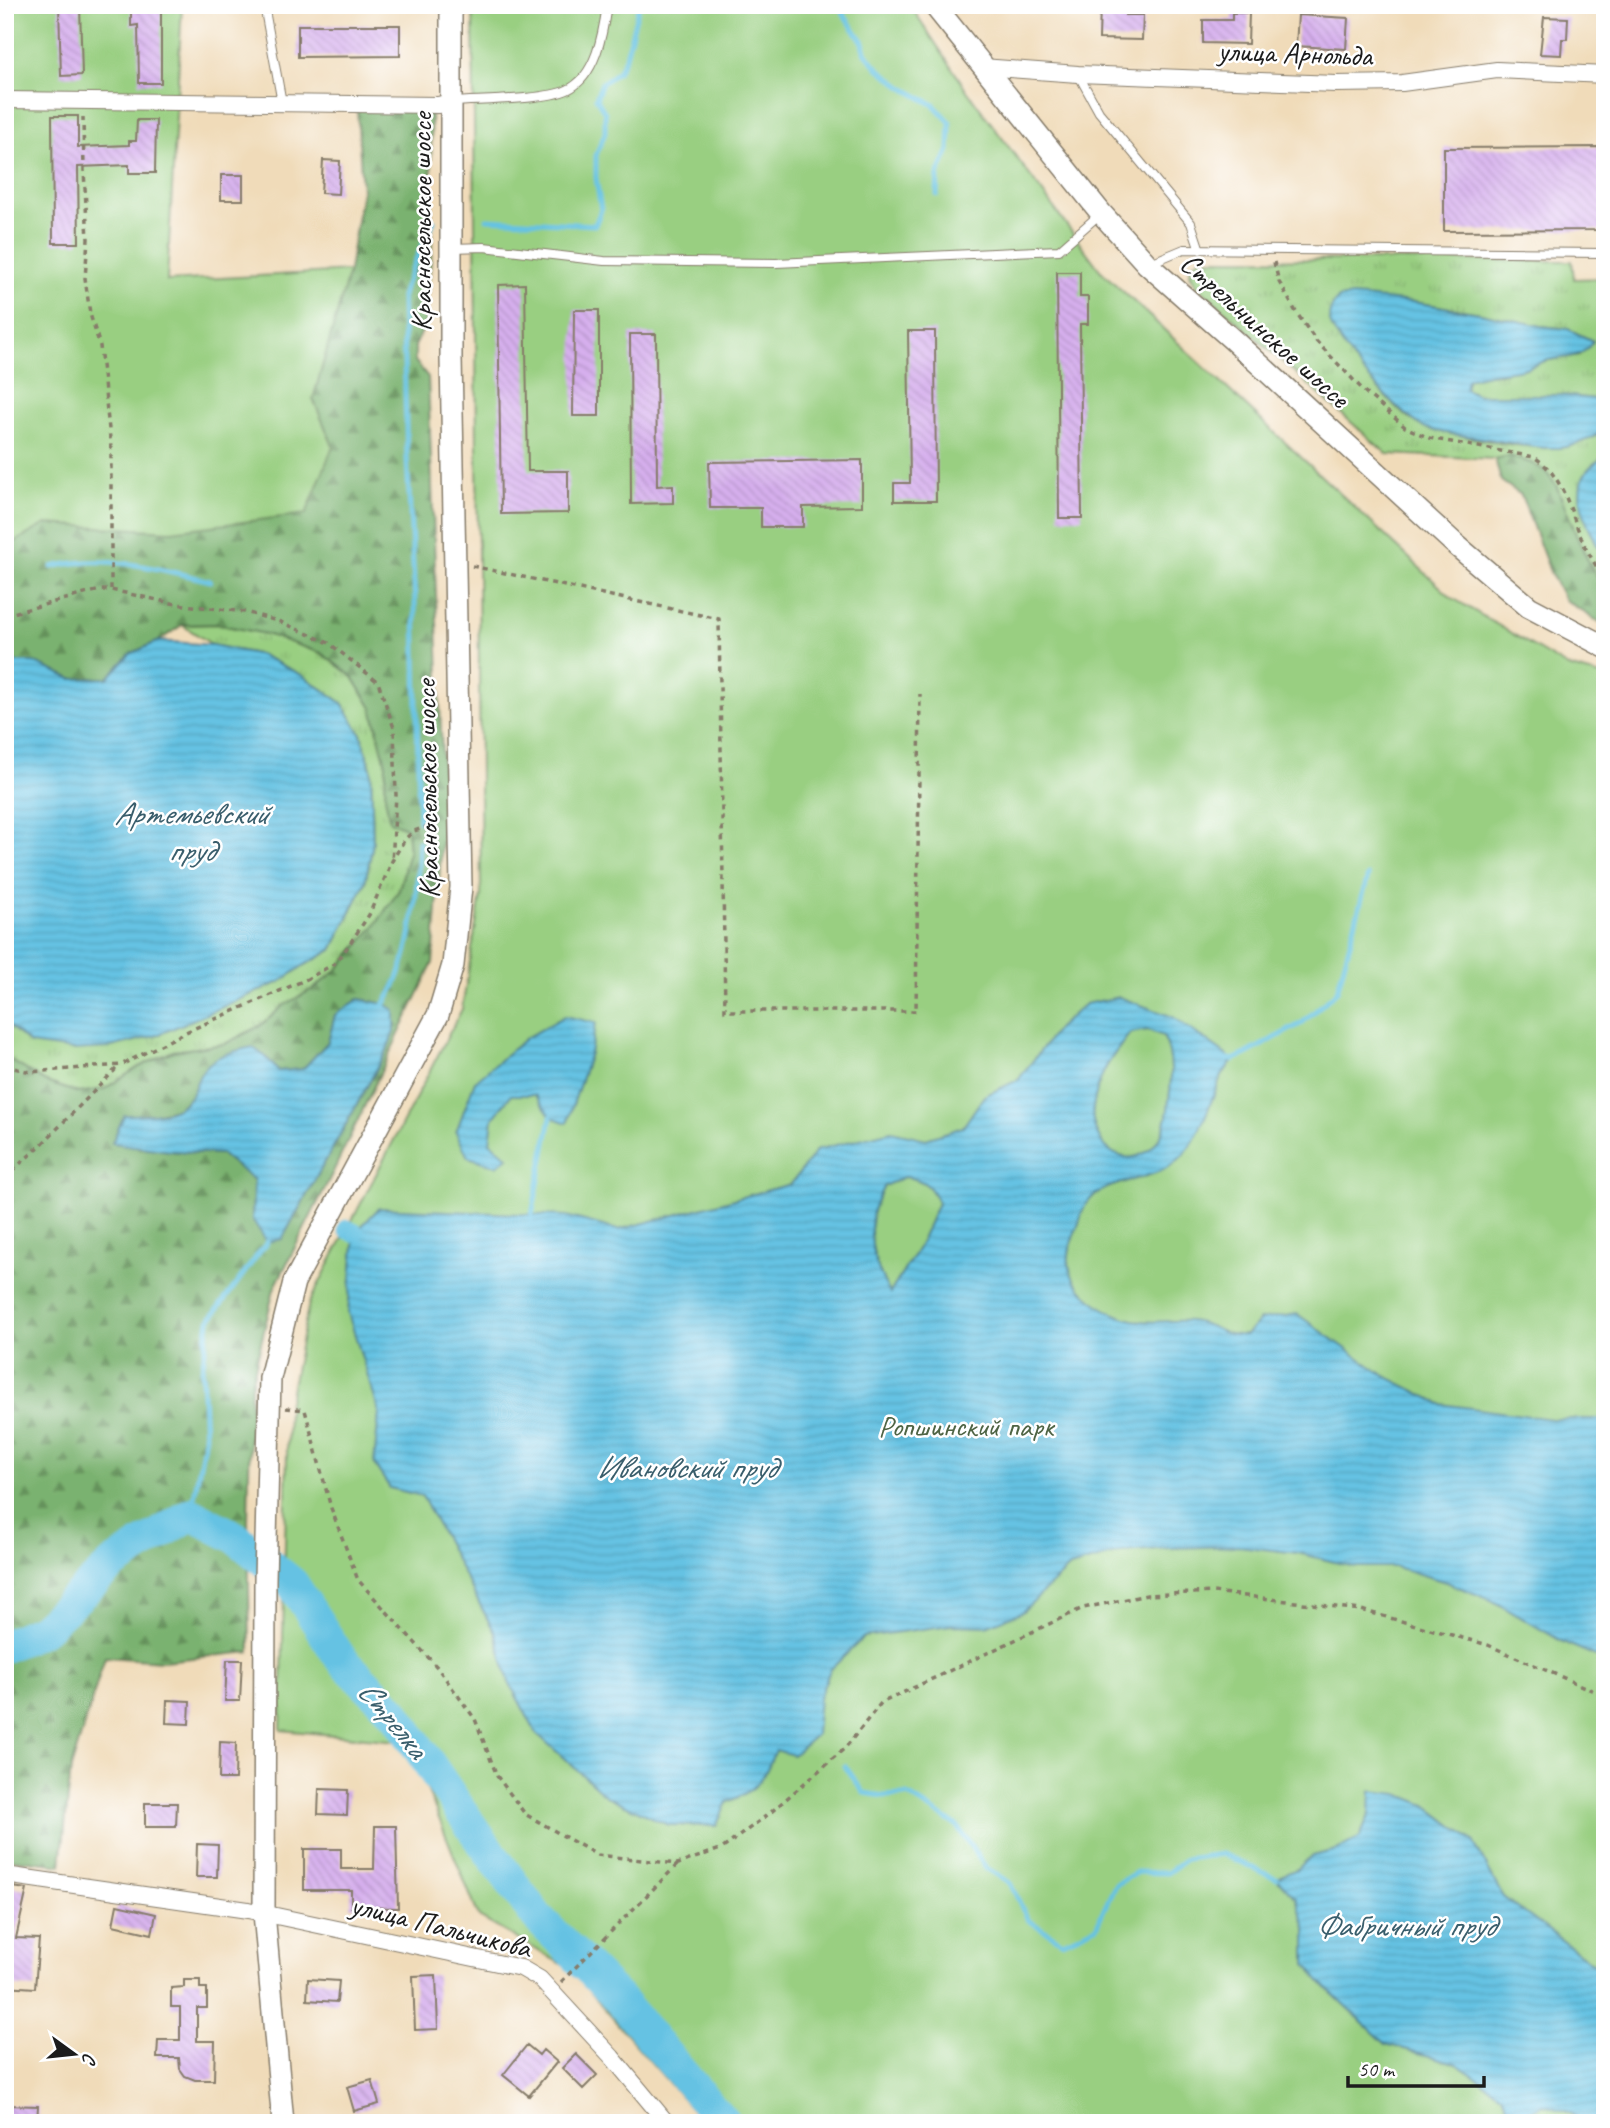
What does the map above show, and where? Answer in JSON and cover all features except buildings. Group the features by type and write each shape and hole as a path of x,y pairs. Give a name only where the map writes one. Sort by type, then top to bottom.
{"main road":[{"name":"Красносельское шоссе","path":"283,2123 264,1913 265,1580 270,1378 294,1282 438,1015 453,965 461,887 451,358 451,5"},
{"name":"Стрельнинское шоссе","path":"934,5 1101,213 1147,264 1456,545 1529,607 1605,647"}],"street":[{"name":"улица Арнольда","path":"982,68 1336,84 1402,83 1497,70 1605,75"},
{"path":"5,100 438,105 451,102"},
{"name":"улица Пальчикова","path":"5,1875 264,1913 521,1968 540,1979 612,2057 667,2123"}],"lane":[{"path":"264,5 282,103"},
{"path":"451,102 544,95 567,90 582,78 592,61 603,33 607,5"},
{"path":"1078,74 1099,112 1191,223 1200,250"},
{"path":"453,248 484,247 604,261 776,263 1059,250 1101,213"},
{"path":"1147,264 1184,249 1605,253"}],"path":[{"path":"85,100 82,132 88,239 85,278 106,388 111,448 111,590"},
{"path":"1272,251 1279,282 1316,341 1356,383 1405,427 1429,438 1534,457 1545,464 1556,478 1585,546 1605,580"},
{"path":"463,564 719,619 725,1012 916,1011 920,694"},
{"path":"5,615 100,590 111,590 176,604 245,612 281,622 329,643 379,682 394,728 396,796 392,862"},
{"path":"5,1177 121,1065 334,964 369,915 405,839 414,831 443,821"},
{"path":"5,1066 32,1072 121,1065"},
{"path":"284,1408 305,1410 331,1508 358,1580 437,1667 475,1719 497,1776 525,1814 597,1856 678,1864 723,1849 770,1813 845,1748 881,1703 1083,1608 1147,1595 1213,1592 1360,1610 1488,1645 1605,1696"},
{"path":"574,1971 678,1864"}],"green space":[{"path":"5,5 182,5 167,281 349,271 313,399 333,446 306,514 171,531 46,524 5,547"},
{"name":"Ропшинский парк","path":"473,5 910,5 968,92 1100,270 1451,597 1568,667 1605,677 1605,2123 704,2123 570,1969 479,1917 408,1742 281,1730 288,1405 309,1303 462,1009 481,895"},
{"path":"431,106 432,249 425,325 415,346 415,361 428,377 444,812 433,963 274,1289 251,1385 248,1520 250,1652 163,1661 105,1657 71,1768 61,1865 5,1858 5,1057 46,1082 78,1093 104,1089 139,1067 173,1051 225,1044 260,1026 283,1006 316,987 337,970 375,926 399,890 409,852 407,829 390,821 385,797 386,764 372,708 353,677 321,653 266,634 216,624 182,625 159,641 130,654 108,678 72,679 33,662 5,662 5,547 46,524 171,531 333,446 313,399 349,271 362,190 357,107","holes":["359,999 385,1004 395,1029 386,1052 282,1239 252,1219 254,1180 221,1154 170,1151 113,1142 158,1113 177,1109 194,1094 201,1074 266,1057 278,1071 303,1069 328,1042 335,1015"]},
{"path":"1200,259 1572,261 1574,279 1605,278 1605,457 1600,459 1591,532 1605,560 1605,587 1591,567 1556,485 1509,456 1495,459 1387,454 1197,286 1190,274 1191,265","holes":["1413,302 1568,329 1593,341 1579,355 1501,373 1480,374 1467,380 1465,389 1477,395 1560,395 1594,399 1603,410 1598,434 1586,441 1549,448 1482,440 1436,429 1406,416 1348,352"]},
{"path":"1509,456 1545,471 1556,485 1591,567 1605,587 1605,626 1565,600 1551,574 1521,495 1501,481 1495,459"},
{"path":"216,624 266,634 321,653 353,677 372,708 386,764 385,797 407,829 409,852 399,890 375,926 337,970 316,987 283,1006 260,1026 225,1044 173,1051 139,1067 104,1089 78,1093 46,1082 5,1057 5,1022 30,1044 155,1036 280,982 332,950 365,883 373,843 371,769 361,734 342,703 302,675 261,655 213,645 182,625"}],"water":[{"path":"1353,296 1413,302 1568,329 1593,341 1584,351 1574,356 1549,360 1522,369 1473,377 1467,380 1465,389 1477,395 1560,395 1594,399 1603,410 1599,434 1574,445 1549,448 1449,434 1426,428 1401,410 1371,381 1335,334 1329,318 1331,309 1339,298"},
{"path":"1605,457 1605,560 1586,519 1580,491 1583,478 1591,466"},
{"name":"Артемьевский пруд","path":"159,641 213,645 261,655 302,675 342,703 361,734 371,769 373,843 365,883 332,950 280,982 155,1036 107,1048 73,1050 30,1044 5,1022 5,662 33,662 72,679 108,678 130,654"},
{"name":"Ивановский пруд","path":"1119,997 1173,1017 1233,1060 1220,1080 1195,1139 1181,1157 1163,1170 1105,1189 1087,1203 1069,1254 1072,1274 1084,1292 1113,1313 1133,1320 1196,1322 1237,1335 1246,1335 1260,1320 1297,1314 1385,1376 1441,1404 1552,1419 1605,1419 1605,1660 1563,1642 1491,1600 1446,1582 1396,1567 1355,1567 1298,1553 1239,1546 1123,1552 1070,1567 1022,1612 986,1626 951,1625 864,1637 830,1670 819,1698 816,1735 793,1755 775,1750 758,1783 727,1802 716,1826 668,1825 606,1796 536,1733 509,1682 495,1633 422,1496 390,1488 374,1464 379,1412 348,1313 355,1233 379,1208 566,1216 618,1230 791,1184 817,1150 891,1131 926,1139 963,1127 984,1096 1018,1080 1058,1028 1085,1004","holes":["1148,1030 1163,1036 1169,1051 1171,1075 1167,1115 1163,1131 1149,1150 1139,1156 1119,1156 1102,1143 1097,1132 1093,1120 1096,1093 1107,1066 1130,1033","904,1177 926,1184 938,1203 918,1248 890,1293 874,1254 871,1223 884,1186"]},
{"path":"359,999 385,1004 395,1010 395,1029 386,1052 282,1239 267,1242 252,1219 254,1180 221,1154 170,1151 112,1143 124,1115 160,1113 179,1107 190,1096 205,1068 223,1055 252,1047 266,1057 278,1071 303,1069 328,1042 335,1015"},
{"path":"565,1016 596,1023 590,1053 567,1123 551,1117 535,1095 511,1095 493,1119 490,1142 508,1157 497,1166 468,1157 456,1132 475,1081 526,1038"},
{"name":"Фабричный пруд","path":"1371,1791 1398,1794 1426,1805 1473,1841 1503,1897 1605,1972 1605,2123 1583,2123 1568,2112 1543,2105 1514,2120 1502,2095 1455,2063 1386,2044 1325,1987 1306,1965 1306,1928 1296,1898 1276,1878 1297,1869 1312,1856 1337,1850 1360,1837 1370,1813"}],"waterway":[{"path":"487,219 595,225 601,210 596,155 605,133 605,113 596,98 602,83 618,72 626,56 639,5"},
{"path":"841,5 844,15 863,42 865,52 878,68 902,87 934,105 950,122 949,150 938,175 937,195"},
{"path":"419,821 415,601 402,296 434,221"},
{"path":"52,567 72,563 112,562 151,567 210,581"},
{"path":"382,1007 392,991 407,951 415,905 419,842"},
{"path":"1229,1059 1246,1054 1302,1023 1337,991 1368,876"},
{"path":"531,1220 551,1117"},
{"path":"347,1229 355,1233"},
{"path":"191,1514 205,1437 202,1371 209,1321 267,1242"},
{"name":"Стрелка","path":"5,1646 42,1630 113,1564 191,1514 235,1537 292,1583 341,1659 395,1713 473,1829 537,1917 618,1998 724,2123"},
{"path":"845,1766 864,1793 883,1796 908,1795 957,1826 986,1868 1010,1883 1028,1920 1063,1942 1096,1927 1115,1885 1137,1872 1167,1873 1186,1859 1222,1854 1276,1878"}]}
